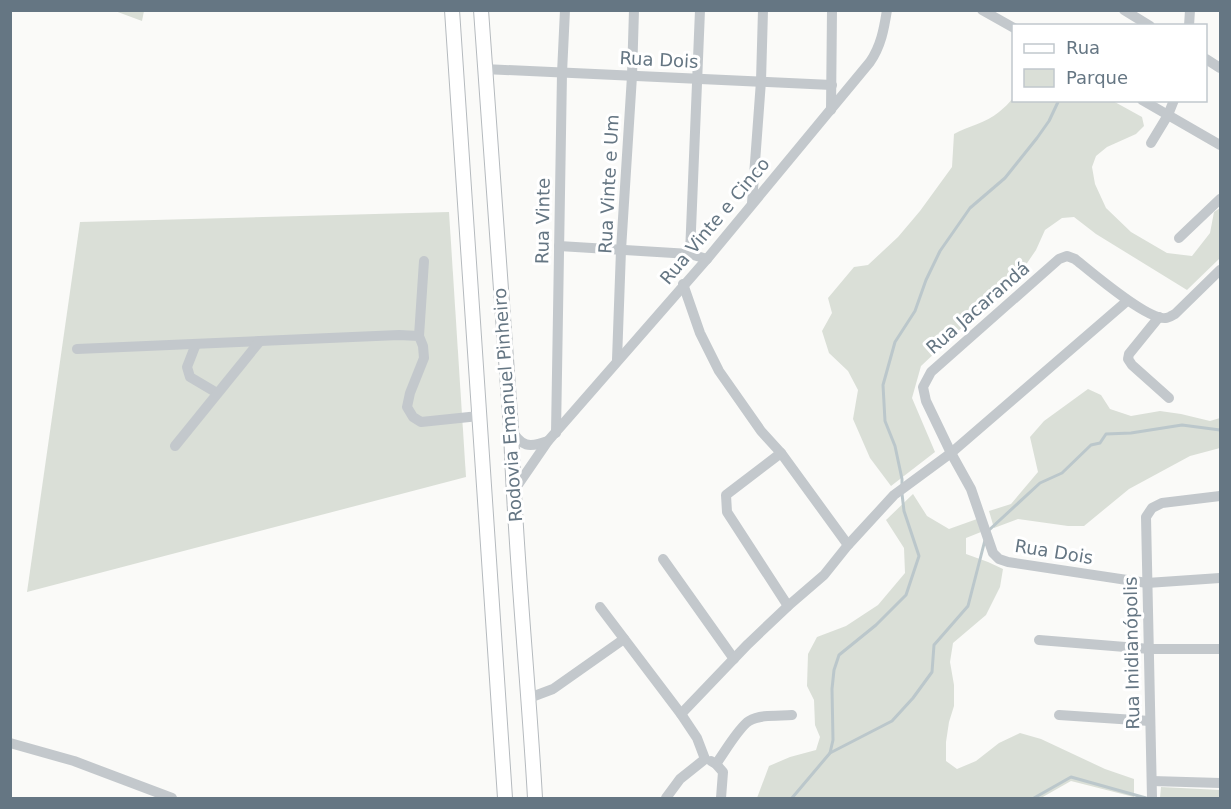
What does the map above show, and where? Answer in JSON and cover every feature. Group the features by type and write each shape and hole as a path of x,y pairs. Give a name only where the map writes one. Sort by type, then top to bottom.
{"main road":[{"name":"Rodovia Emanuel Pinheiro","path":"452,10 505,798"},
{"name":"Rodovia Emanuel Pinheiro","path":"481,10 535,798"}],"street":[{"name":"Rua Vinte","path":"556,433 565,10"},
{"name":"Rua Vinte e Um","path":"617,360 634,10"},
{"path":"690,254 700,10"},
{"path":"752,203 761,81 763,10"},
{"path":"831,110 832,10"},
{"name":"Rua Vinte e Cinco","path":"513,492 548,441 706,259 876,53 884,32 887,10"},
{"path":"982,10 1012,27"},
{"path":"1124,10 1147,24"},
{"path":"1207,60 1221,68"},
{"name":"Rua Dois","path":"484,69 832,85"},
{"path":"1145,102 1221,145"},
{"path":"1151,143 1168,116 1173,102"},
{"path":"1179,238 1221,199"},
{"path":"559,246 690,254 706,259"},
{"name":"Rua Jacarandá","path":"951,453 926,400 923,387 931,372 1059,259 1067,256 1075,259 1127,301"},
{"path":"424,261 419,336 424,358 407,407 413,417 421,422 480,416"},
{"path":"681,714 788,606 824,575 894,495 951,453 1127,301 1159,317 1167,318 1220,271"},
{"path":"683,284 700,333 719,371 761,431 781,453 848,545"},
{"path":"1159,317 1129,354 1128,360 1169,398"},
{"path":"77,349 419,336"},
{"path":"175,446 260,341"},
{"path":"196,344 187,367 190,377 217,393"},
{"path":"511,429 518,441 526,445 537,445 548,441"},
{"path":"781,453 726,495 727,512 788,606"},
{"name":"Rua Dois","path":"951,453 971,489 993,553 999,559 1147,583 1221,578"},
{"name":"Rua Inidianópolis","path":"1152,796 1146,517 1152,508 1162,503 1221,496"},
{"path":"663,559 734,659"},
{"path":"600,607 681,714 697,738 705,759 716,764 723,772 721,798"},
{"path":"529,698 553,689 624,639"},
{"path":"1039,640 1150,649 1221,649"},
{"path":"716,764 740,729 748,722 761,717 792,715"},
{"path":"1059,715 1150,721"},
{"path":"10,743 74,761 172,798"},
{"path":"666,798 680,779 705,759"},
{"path":"1152,781 1221,783"}],"green space":[{"path":"115,11 144,11 142,21"},
{"path":"1012,99 1012,102 1115,102 1142,117 1144,126 1136,134 1107,147 1096,156 1092,167 1095,184 1106,208 1131,232 1167,253 1192,256 1210,233 1214,212 1220,208 1220,258 1187,290 1096,234 1074,217 1062,218 1045,230 1036,250 1021,272 921,366 912,398 935,452 891,486 870,458 853,419 858,390 848,371 829,353 822,331 832,313 828,298 854,267 868,265 898,237 920,211 952,167 954,134 983,122 1005,107"},
{"path":"449,212 466,477 27,592 80,222"},
{"path":"1088,389 1101,395 1110,409 1131,416 1160,411 1210,421 1220,418 1220,448 1190,456 1129,489 1084,526 1018,519 994,528 989,511 1011,504 1038,472 1030,437 1044,421"},
{"path":"913,494 927,516 949,529 977,519 981,532 966,538 966,554 1003,569 1000,587 986,615 953,643 950,662 954,685 954,706 946,742 946,761 957,769 976,761 999,743 1020,733 1041,739 1105,769 1134,779 1134,797 1071,781 1041,798 757,798 769,766 816,750 820,737 815,725 814,700 807,686 808,654 817,637 846,626 878,605 905,573 904,548 886,520"},
{"path":"1161,787 1220,790 1220,798 1160,798"}],"waterway":[{"path":"902,484 895,446 885,421 883,385 895,342 915,311 940,251 970,208 1005,178 1037,138 1058,102"},
{"path":"988,531 1040,483 1062,473 1091,445 1100,443 1106,434 1131,433 1182,425 1220,430"},
{"path":"830,753 833,740 832,689 834,670 839,655 876,625 906,595 919,556 904,511 902,494"},
{"path":"792,798 830,753 892,721 913,698 932,672 934,645 968,606 985,540"},
{"path":"1034,798 1071,777 1146,798"}]}
